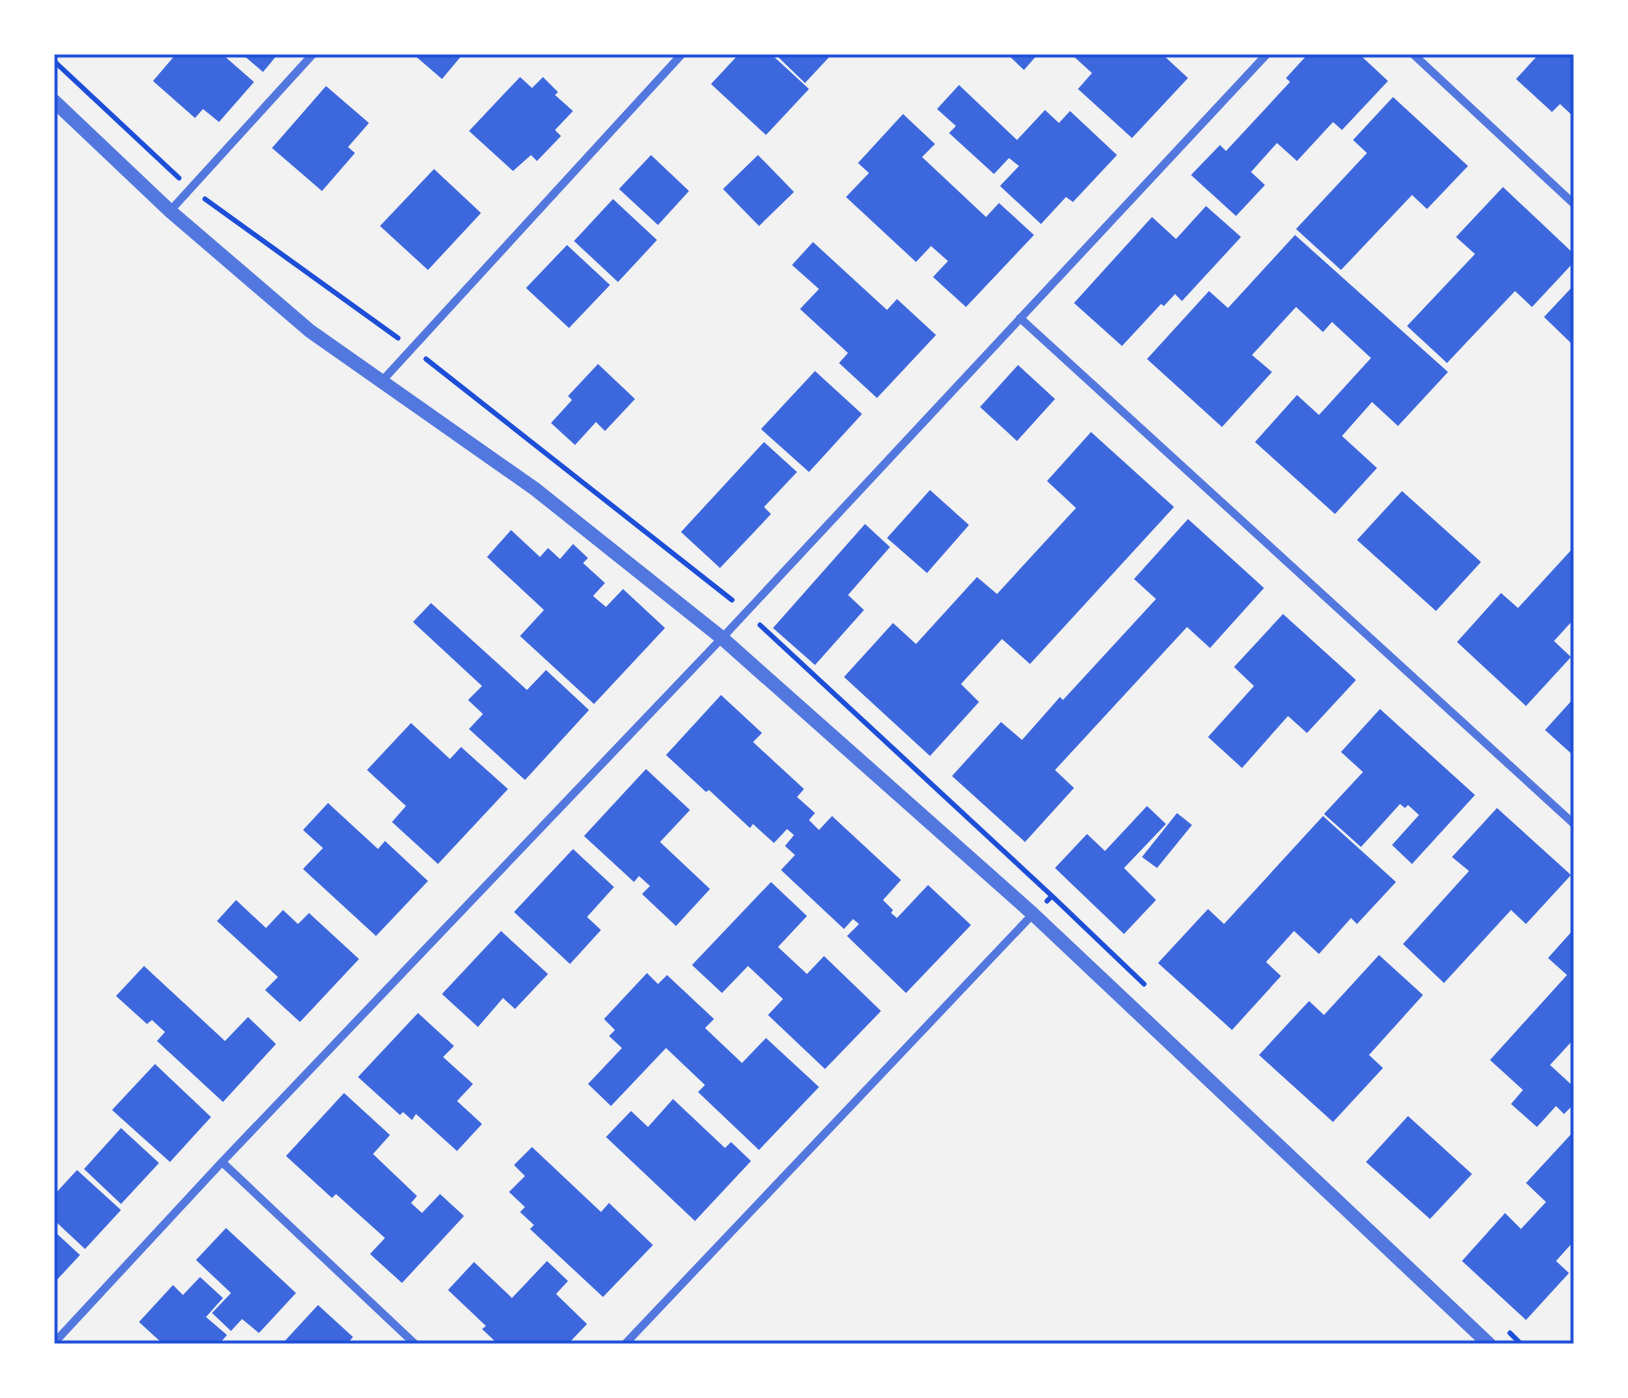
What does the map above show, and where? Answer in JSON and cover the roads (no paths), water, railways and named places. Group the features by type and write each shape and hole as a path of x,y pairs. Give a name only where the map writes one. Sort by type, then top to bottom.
{"street":[{"path":"170,211 313,54"},
{"path":"382,381 682,54"},
{"path":"54,1343 222,1162 722,638 1267,54"},
{"path":"1413,54 1574,204"},
{"path":"54,101 170,211 310,331 535,489 722,638 1033,914 1489,1344"},
{"path":"1020,318 1574,824"},
{"path":"625,1344 1033,914"},
{"path":"222,1162 415,1344"}]}
